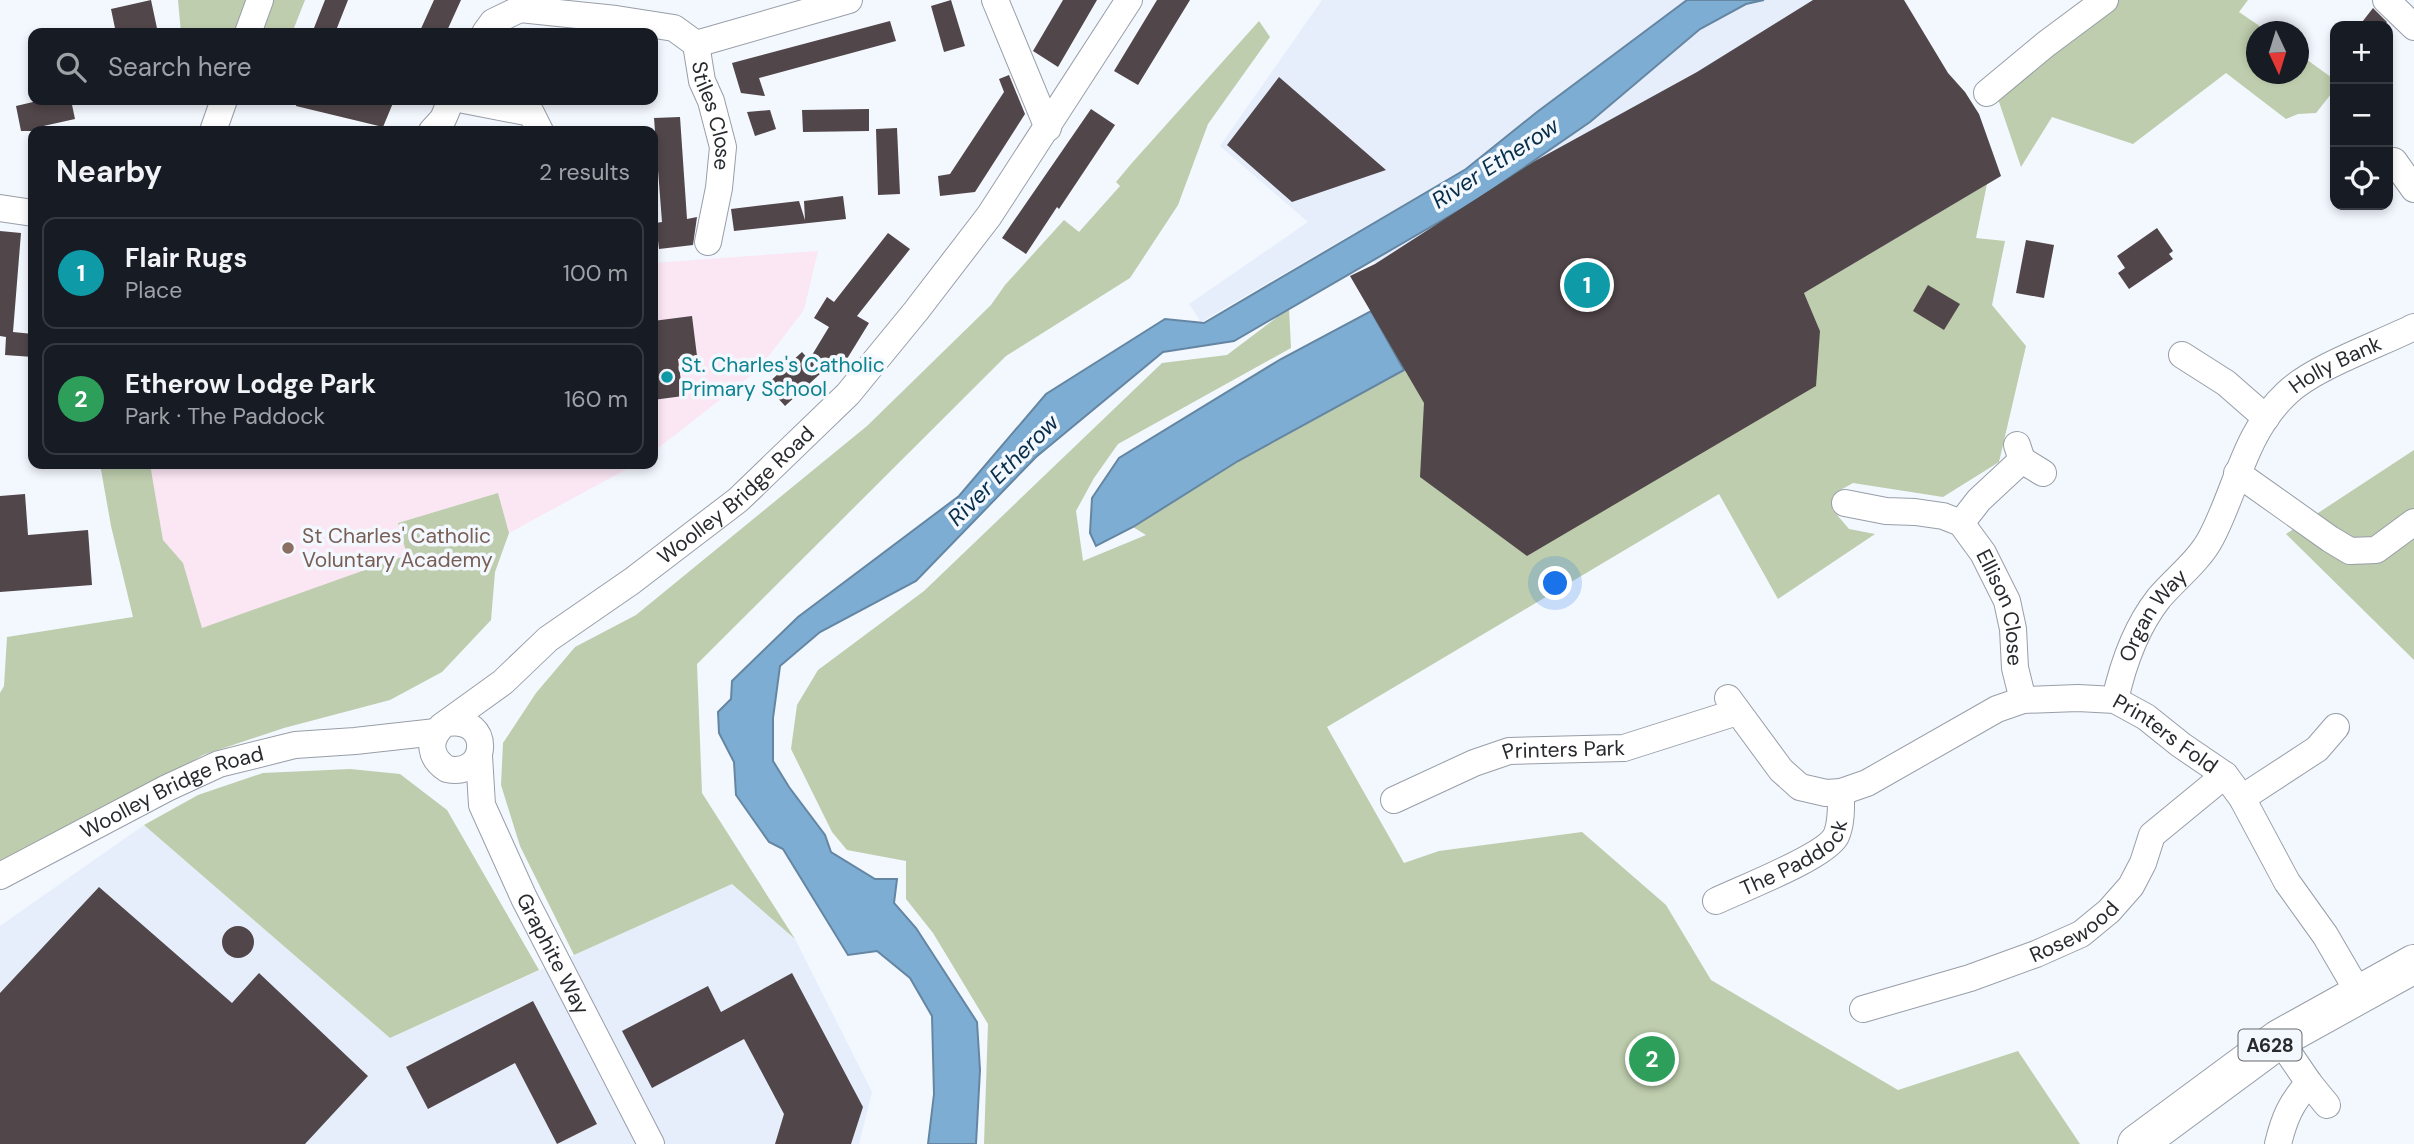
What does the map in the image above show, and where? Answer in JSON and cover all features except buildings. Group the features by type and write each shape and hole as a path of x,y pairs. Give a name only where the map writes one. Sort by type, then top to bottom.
{"highway":[{"name":"A628","path":"2156,1138 2279,1039 2414,964"}],"street":[{"path":"250,28 260,0"},
{"path":"489,28 493,22 520,9 674,28 696,44 849,0"},
{"path":"995,0 1048,128"},
{"name":"Woolley Bridge Road","path":"0,876 167,788 219,764 295,745 355,741 441,745 548,639 632,581 738,500 848,394 981,227 1129,0"},
{"path":"1987,93 2105,0"},
{"path":"2386,0 2414,27"},
{"name":"Stiles Close","path":"696,44 702,80 722,140 719,188 708,242"},
{"path":"215,126 222,105"},
{"path":"437,126 449,105"},
{"path":"490,105 531,113 538,126"},
{"path":"2394,161 2414,189"},
{"path":"0,208 28,213"},
{"name":"Holly Bank","path":"2210,540 2243,457 2266,418 2288,392 2322,369 2414,327"},
{"path":"2182,355 2226,383 2266,418"},
{"path":"1845,503 1886,511 1943,516 1961,523 1979,499 2027,459"},
{"path":"2237,473 2350,551 2376,550 2414,522"},
{"name":"Ellison Close","path":"1961,523 1983,553 2007,601 2015,668 2023,700"},
{"name":"Organ Way","path":"2115,700 2123,666 2136,636 2158,600 2210,540"},
{"name":"Woolley Bridge Road","path":"479,747 503,682"},
{"name":"Printers Fold","path":"1867,783 1997,709 2023,700 2115,700 2146,717 2225,775 2242,798 2274,860 2325,935 2360,995"},
{"name":"Printers Park","path":"1394,800 1474,763 1509,751 1624,748 1732,705 1781,770 1800,787 1826,793 1841,792 1867,783"},
{"path":"465,723 475,730 479,747 474,763 464,769 441,745 465,723"},
{"path":"2242,798 2317,749 2336,727"},
{"path":"441,745 482,805"},
{"name":"Graphite Way","path":"479,747 482,805 524,898 651,1144"},
{"name":"Rosewood","path":"1863,1009 1970,978 2081,934 2109,911 2131,886 2143,863 2152,835 2225,775"},
{"name":"The Paddock","path":"1716,901 1809,858 1827,846 1836,835 1841,792"},
{"path":"2279,1039 2309,1083 2328,1105"},
{"path":"2278,1144 2283,1120 2295,1098 2309,1083"}],"shaded area":[{"path":"1322,0 1904,0 1948,73 1965,92 1979,114 2001,176 1805,293 1820,331 1424,403 1350,276 1375,264 1357,231 1201,322 1189,304 1308,222 1220,146"},
{"path":"818,251 804,310 758,370 658,448 658,263"},
{"name":"St Charles' Catholic Voluntary Academy","path":"151,469 627,469 509,533 498,493 398,523 408,555 201,629 183,563 163,540"},
{"path":"144,825 390,1038 732,884 795,939 872,1092 859,1144 0,1144 0,926"}],"green space":[{"path":"178,0 249,0 239,28 181,28"},
{"path":"270,0 305,0 294,28 259,28"},
{"path":"2082,0 2248,0 2239,12 2252,21 2246,21 2246,84 2309,84 2309,61 2330,76 2330,95 2316,113 2298,114 2286,119 2226,73 2133,144 2052,117 2021,167 1998,99 2010,59"},
{"path":"1259,21 1270,37 1208,124 1178,205 1130,278 1006,356 697,664 702,793 795,939 732,884 574,955 520,846 501,785 503,743 536,693 575,647 636,615 867,426 991,305 1005,285 1064,220 1079,232 1120,186 1116,182 1131,164"},
{"path":"1987,184 1976,238 2005,241 1992,305 2026,346 1999,462 1943,497 1853,483 1837,492 1832,509 1849,529 1875,534 1778,599 1719,494 1327,727 1404,863 1439,851 1582,832 1666,905 1711,980 1898,1090 2018,1051 2080,1144 984,1144 988,1024 933,933 906,899 906,861 847,850 832,832 791,749 797,705 818,670 924,591 1162,363 1227,355 1289,308 1291,348 1118,444 1094,478 1076,511 1083,561 1146,535 1133,527 1238,461 1404,370 1429,360 1820,331 1804,293"},
{"path":"2414,450 2414,660 2286,534"},
{"path":"101,469 151,469 163,540 183,563 202,628 407,555 398,523 498,493 509,533 495,572 491,620 442,672 390,700 284,728 203,755 60,841 0,869 0,693 4,686 7,637 133,617 111,526"},
{"path":"350,769 400,774 447,810 539,970 390,1038 144,825 198,795 263,773"}],"water":[{"name":"River Etherow","path":"1687,0 1764,0 1746,4 1700,29 1590,122 1477,200 1234,341 1163,352 1036,457 916,581 820,632 780,666 773,718 773,761 825,835 831,852 875,879 897,879 894,903 916,928 977,1022 980,1070 976,1144 928,1144 934,1094 932,1016 910,978 877,951 848,955 783,849 769,842 736,795 734,762 719,733 718,712 731,699 732,681 798,617 959,496 1046,394 1165,319 1204,323 1466,169 1537,112"},
{"path":"1371,311 1404,370 1238,461 1133,527 1096,546 1090,533 1092,498 1119,458 1281,359"}],"place":[{"name":"Flair Rugs","path":"1587,285"},
{"name":"St. Charles's Catholic Primary School","path":"667,377"},
{"name":"St Charles' Catholic Voluntary Academy","path":"288,548"},
{"name":"Etherow Lodge Park","path":"1652,1059"}]}
